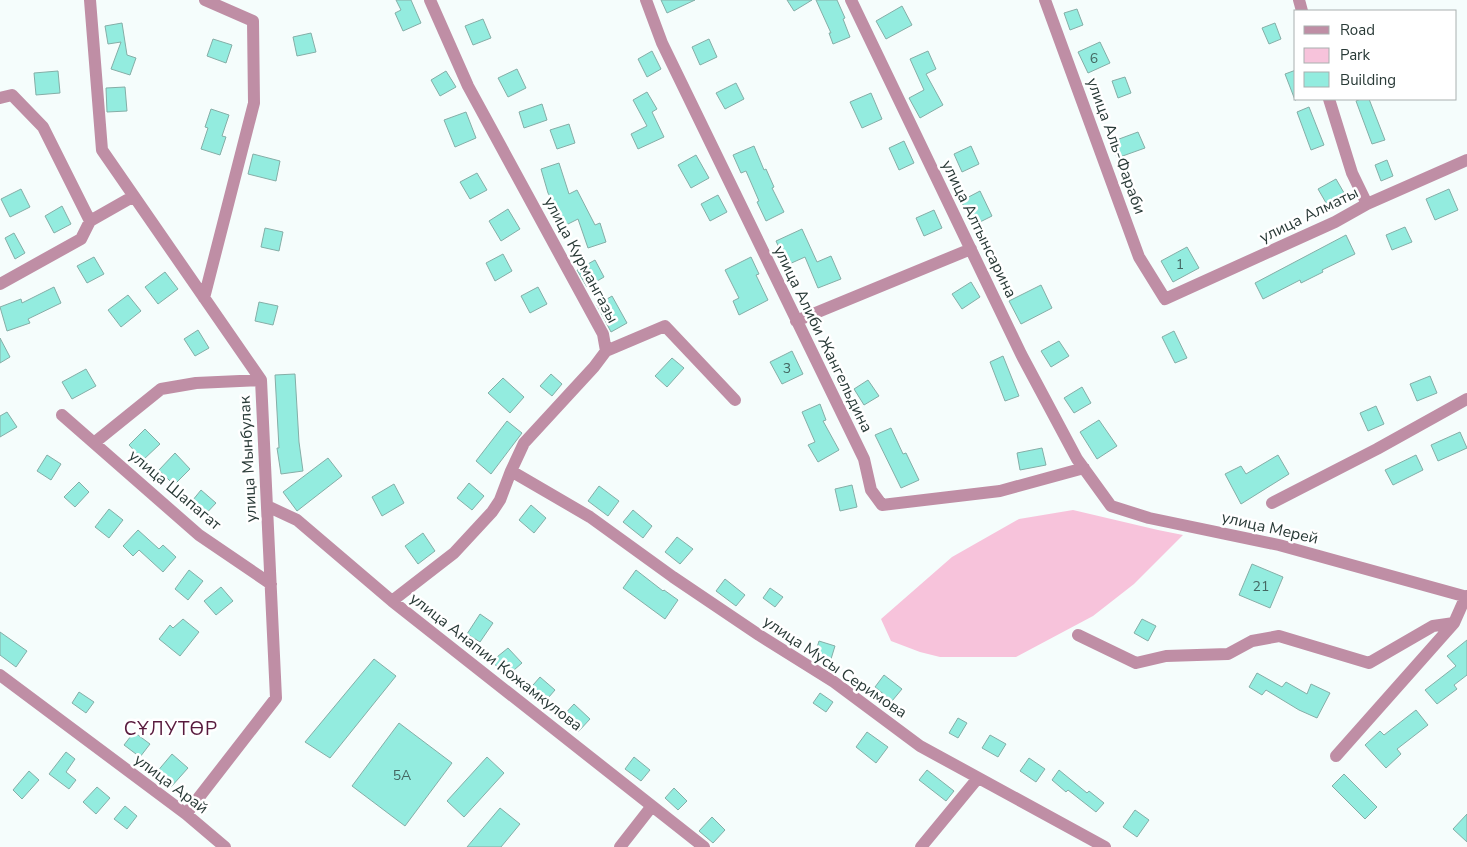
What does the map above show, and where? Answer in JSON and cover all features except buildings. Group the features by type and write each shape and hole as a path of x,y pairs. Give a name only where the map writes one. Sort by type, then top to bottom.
{"street":[{"name":"улица Мынбулак","path":"90,0 102,150 261,380 276,698 186,814"},
{"path":"204,298 254,103 253,21 205,0"},
{"name":"улица Курмангазы","path":"430,0 468,86 603,334 606,351"},
{"name":"улица Алиби Жангельдина","path":"646,0 662,43 864,459 871,490 882,506 1000,491 1084,468"},
{"name":"улица Алтынсарина","path":"851,0 1020,354 1077,459 1084,468"},
{"name":"улица Аль-Фараби","path":"1045,0 1139,257 1165,299"},
{"path":"6,96 43,127 90,221"},
{"path":"1329,100 1352,173 1367,204"},
{"name":"улица Алматы","path":"1165,299 1335,222 1367,204 1467,160"},
{"path":"0,284 81,239 90,221 134,196"},
{"path":"796,321 971,249"},
{"path":"392,601 454,553 492,512 500,500 524,443 594,367 606,351 666,326 735,400"},
{"path":"94,443 160,389 196,383 261,380"},
{"path":"1272,503 1377,449 1467,399"},
{"name":"улица Шапагат","path":"62,415 200,535 271,584"},
{"name":"улица Мерей","path":"1084,468 1111,506 1149,518 1279,545 1466,596"},
{"name":"улица Мусы Серимова","path":"511,471 590,517 673,577 759,635 834,682 920,746 1105,847"},
{"name":"улица Анапии Кожамкулова","path":"267,506 297,520 392,601 704,847"},
{"path":"1336,756 1454,623 1466,596"},
{"path":"1078,635 1136,663 1166,656 1228,654 1252,641 1279,636 1369,663 1433,626 1454,623"},
{"name":"улица Арай","path":"0,675 186,814 225,847"},
{"path":"921,847 978,778"},
{"path":"620,847 652,806"}],"green space":[{"path":"1073,510 1183,535 1134,584 1093,616 1016,657 940,657 891,641 881,619 952,557 1019,519"}],"district":[{"name":"СҰЛУТӨР","path":"171,729"}]}
